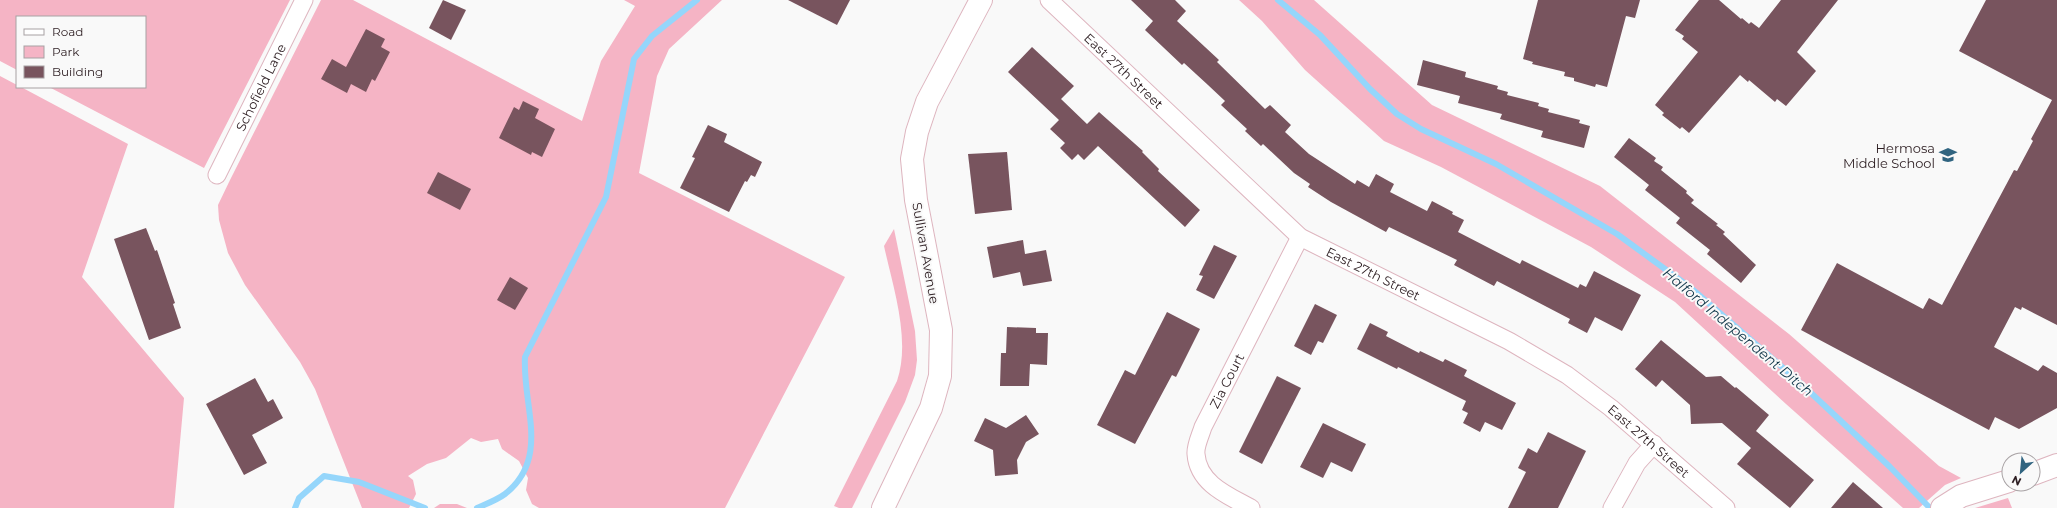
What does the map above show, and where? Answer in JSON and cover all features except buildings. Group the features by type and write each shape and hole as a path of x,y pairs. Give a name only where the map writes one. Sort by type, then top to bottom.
{"main road":[{"name":"Sullivan Avenue","path":"883,508 931,408 940,376 941,330 916,200 912,158 913,148 921,116 927,102 981,0"},
{"path":"2041,471 2057,464"},
{"path":"1942,508 1961,496 2001,484"}],"street":[{"name":"Schofield Lane","path":"217,175 304,0"},
{"name":"East 27th Street","path":"1049,0 1300,237 1542,360 1593,394 1654,444 1726,508"},
{"name":"Zia Court","path":"1251,508 1222,493 1204,477 1196,454 1203,427 1300,237"},
{"path":"1612,508 1637,463 1654,444"}],"green space":[{"path":"0,0 290,0 204,168 51,88 146,88 146,16 16,16 16,69 0,61"},
{"path":"321,0 353,0 582,121 601,61 635,6 624,0 722,0 669,49 657,76 639,173 845,277 725,508 539,508 532,504 526,490 528,478 519,461 502,449 498,439 481,442 471,438 446,458 427,464 408,476 413,480 416,494 409,508 362,508 315,389 300,362 245,285 228,253 219,220 218,205"},
{"path":"1239,0 1314,0 1432,105 1600,186 1789,334 1939,466 1961,478 1945,485 1919,508 1903,508 1786,404 1675,302 1591,247 1441,167 1384,141 1305,70 1262,21"},
{"path":"0,76 16,84 16,88 23,88 128,144 82,277 184,398 174,508 0,508"},
{"path":"894,229 915,331 917,360 915,375 905,402 852,508 839,508 834,506 897,381 901,365 902,348 899,314 884,246"},
{"path":"2008,498 2012,508 1975,508"},
{"path":"440,504 457,504 467,508 434,508"}],"waterway":[{"name":"Halford Independent Ditch","path":"477,508 505,494 519,480 527,464 531,447 531,430 525,375 525,357 606,197 634,59 652,36 697,0"},
{"name":"Halford Independent Ditch","path":"1278,0 1320,35 1370,89 1397,114 1421,129 1496,164 1617,234 1691,288 1796,379 1890,467 1930,508"},
{"name":"Halford Independent Ditch","path":"295,508 299,498 324,476 359,482 425,508"}],"place":[{"name":"Hermosa Middle School","path":"1948,155"}]}
